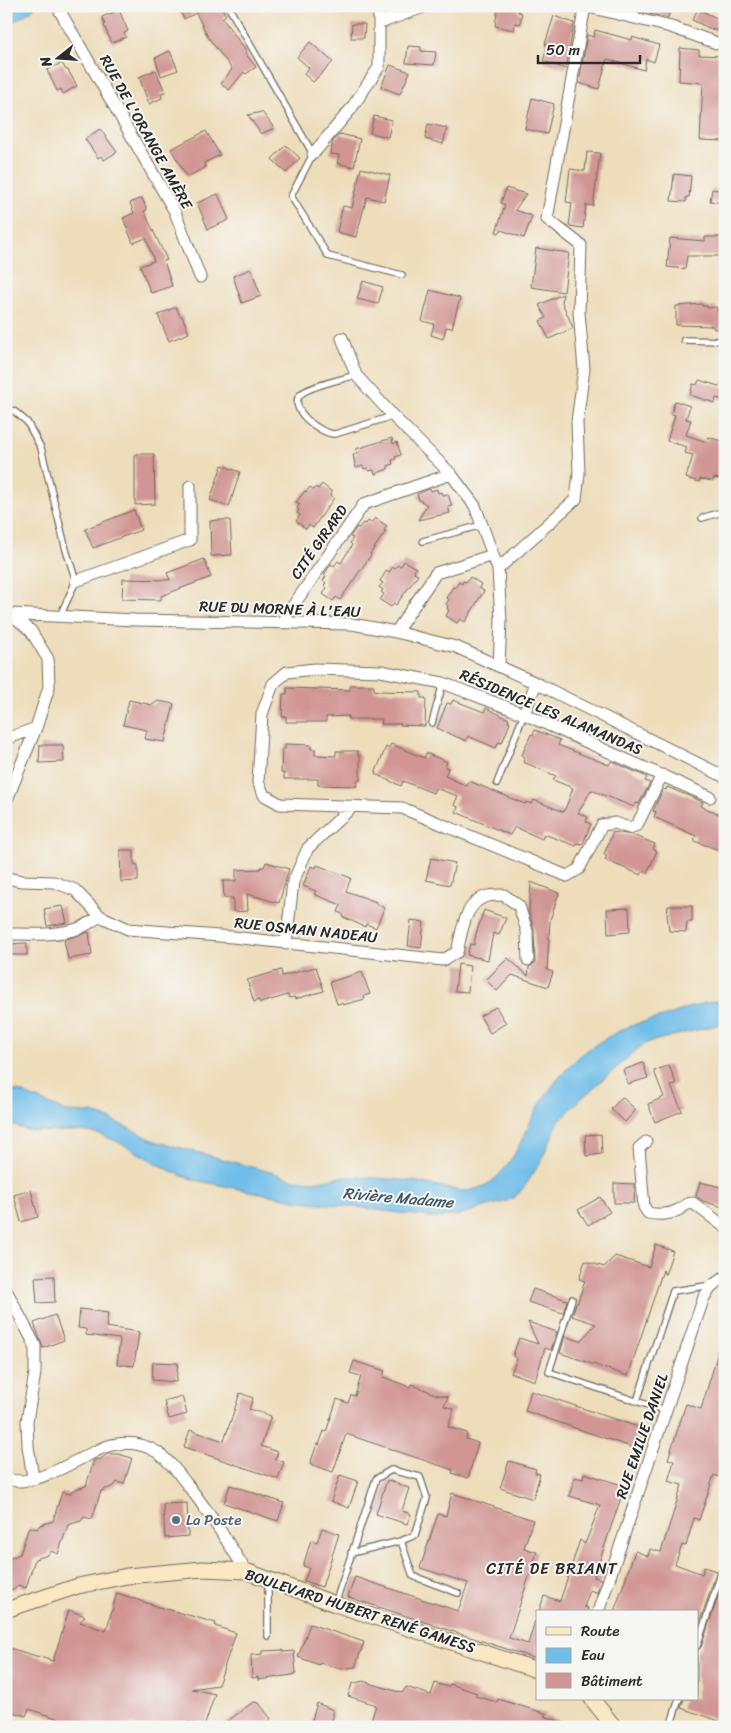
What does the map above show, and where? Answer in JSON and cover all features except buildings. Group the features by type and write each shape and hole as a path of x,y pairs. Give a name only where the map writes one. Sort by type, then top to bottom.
{"street":[{"name":"RUE DE L'ORANGE AMÈRE","path":"57,6 175,212 200,277"},
{"path":"313,154 351,109 379,68 379,6"},
{"path":"380,23 426,6"},
{"path":"498,569 576,499 579,473 577,422 584,369 579,312 581,245 547,219 585,6 670,27 725,46"},
{"path":"342,338 356,375 393,416 451,474 475,506 498,569 502,621 499,666"},
{"name":"CITÉ GIRARD","path":"281,623 364,504 451,474"},
{"path":"76,581 190,540 190,486"},
{"path":"396,632 436,573 493,555"},
{"path":"6,802 36,728 49,687 48,659 31,631 9,613"},
{"name":"RUE DU MORNE À L'EAU","path":"9,613 135,620 352,624 396,632 456,646 536,683 725,777"},
{"name":"RÉSIDENCE LES ALAMANDAS","path":"662,775 637,825 629,828 615,823 602,825 579,869 567,876 402,808 280,804 264,795 258,782 262,714 273,684 287,672 315,669 381,670 443,683 524,714 662,775 710,797"},
{"path":"524,714 536,683"},
{"path":"6,739 11,739 36,728"},
{"path":"286,944 294,882 308,848 353,806"},
{"name":"RUE OSMAN NADEAU","path":"6,878 22,881 54,882 75,890 100,916 128,929 232,937 443,960 457,952 467,912 477,901 486,896 504,895 519,906 527,930 528,960"},
{"path":"6,934 52,934 82,927 100,916"},
{"path":"646,1142 639,1148 644,1207 648,1213 658,1216 678,1211 687,1203 693,1203 725,1227"},
{"name":"RUE EMILIE DANIEL","path":"599,1610 704,1297 713,1285 725,1277"},
{"path":"6,1290 35,1346 35,1373 27,1421 28,1446 33,1478"},
{"path":"6,1479 23,1481 42,1476 99,1449 116,1444 128,1442 144,1446 158,1453 177,1471 205,1506 246,1571"},
{"name":"BOULEVARD HUBERT RENÉ GAMESS","path":"6,1610 78,1586 127,1576 203,1568 246,1571 334,1604 536,1670"},
{"path":"593,1700 614,1727"}],"lane":[{"path":"228,6 313,154 291,196 328,256 402,276"},
{"path":"684,340 725,341"},
{"path":"356,375 312,389 299,396 297,405 309,422 328,434 335,434 393,416"},
{"path":"6,410 14,411 27,422 41,448 66,550 76,581 60,616"},
{"path":"702,518 725,511"},
{"path":"424,541 482,525"},
{"path":"432,723 443,683"},
{"path":"497,784 524,714"},
{"path":"637,1401 673,1291 713,1285"},
{"path":"572,1299 548,1372 666,1411"},
{"path":"334,1604 376,1479 391,1470 420,1477 427,1498 415,1535 402,1541 351,1554"},
{"path":"402,1541 413,1576 458,1593"},
{"path":"698,1643 725,1562"},
{"path":"268,1579 268,1636"},
{"path":"670,1727 679,1700"}],"water":[{"path":"18,6 35,6 31,11 11,23 6,13"},
{"name":"Rivière Madame","path":"725,1000 725,1023 649,1042 640,1047 584,1096 559,1121 540,1163 525,1186 514,1198 459,1215 436,1218 300,1201 194,1180 182,1176 125,1145 101,1135 76,1131 32,1131 6,1122 6,1090 18,1091 67,1112 92,1113 105,1117 155,1141 295,1180 317,1181 341,1177 364,1177 413,1181 461,1191 477,1189 501,1173 548,1093 568,1067 586,1051 614,1034 636,1024 708,1002"}],"place":[{"name":"La Poste","path":"176,1520"}],"district":[{"name":"CITÉ DE BRIANT","path":"552,1568"}]}
